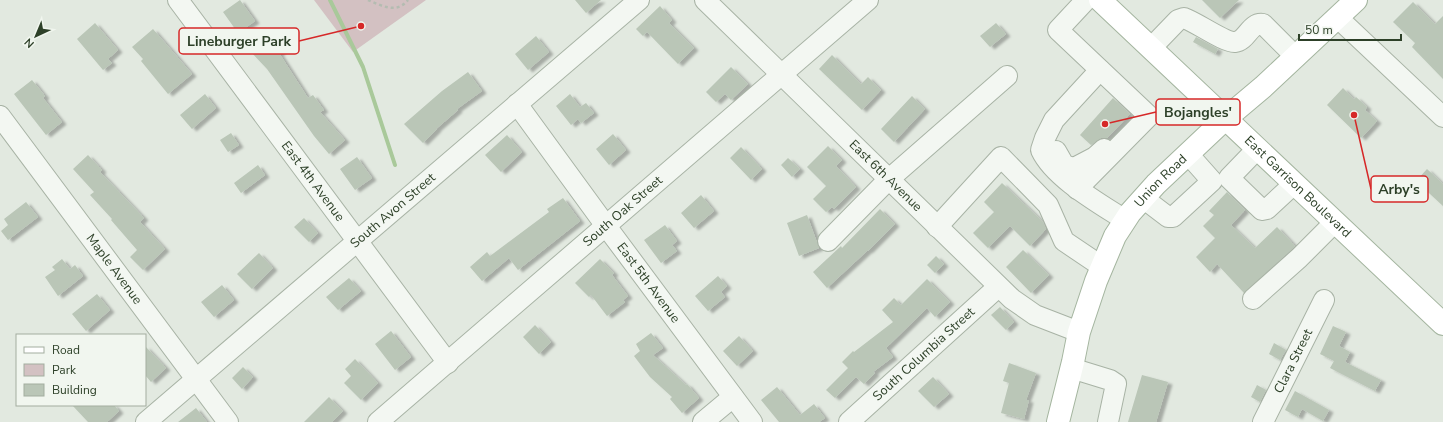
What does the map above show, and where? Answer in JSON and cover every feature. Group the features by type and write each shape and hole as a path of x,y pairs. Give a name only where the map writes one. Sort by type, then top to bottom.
{"main road":[{"name":"East Garrison Boulevard","path":"1100,0 1443,324"},
{"name":"Union Road","path":"1058,422 1072,368 1079,332 1101,266 1115,236 1125,220 1143,198 1188,154 1225,119 1296,57 1356,0"}],"street":[{"name":"East 4th Avenue","path":"178,0 448,363"},
{"name":"South Avon Street","path":"146,422 639,0"},
{"name":"East 6th Avenue","path":"705,0 781,76 1012,300 1035,315 1079,332"},
{"name":"South Oak Street","path":"378,422 868,0"},
{"path":"1078,189 1149,116 1058,30 1086,0"},
{"path":"1151,48 1178,20 1184,18 1228,40 1236,42 1258,23 1263,24 1296,57"},
{"path":"1338,18 1443,117"},
{"path":"1100,70 1054,120 1041,150 1045,159 1078,189 1125,220"},
{"path":"828,241 888,180 1007,76"},
{"path":"1076,97 1068,120 1058,135 1054,147 1064,165 1074,168 1095,157 1115,139 1132,133"},
{"name":"East 5th Avenue","path":"517,104 752,422"},
{"name":"Maple Avenue","path":"0,116 228,422"},
{"path":"1143,198 1168,217 1173,217 1221,180 1257,149"},
{"path":"1188,154 1262,210 1267,209 1294,184"},
{"path":"937,227 1001,157 1048,205 1064,241 1101,266"},
{"path":"1253,299 1299,258 1335,222"},
{"name":"South Columbia Street","path":"850,422 998,287"},
{"name":"Clara Street","path":"1264,422 1324,300"},
{"path":"1072,368 1110,380 1116,384 1108,422"},
{"path":"703,422 733,397"}],"path":[{"path":"368,0 391,8 398,8 408,0"}],"green space":[{"path":"314,0 426,0 353,52"}],"building":[{"path":"240,0 255,21 238,33 223,12"},
{"path":"575,0 601,0 586,13"},
{"path":"1202,0 1239,0 1220,18"},
{"path":"1413,2 1435,24 1443,16 1443,79 1412,47 1415,43 1393,22"},
{"path":"660,6 672,20 669,23 694,48 678,64 647,32 643,36 636,29"},
{"path":"95,23 118,50 108,59 112,63 103,70 77,39"},
{"path":"996,23 1006,34 990,47 980,36"},
{"path":"153,29 192,74 168,94 141,61 143,59 132,47"},
{"path":"271,31 286,47 279,53 308,98 313,95 324,110 320,112 345,140 329,154 314,136 267,69 250,51"},
{"path":"536,36 549,52 528,70 515,54"},
{"path":"1196,37 1218,49 1215,54 1193,42"},
{"path":"832,55 861,84 868,77 881,90 862,110 819,69"},
{"path":"731,67 748,84 731,100 725,94 716,102 706,92"},
{"path":"468,72 482,91 457,109 458,110 436,129 423,143 404,124 442,91"},
{"path":"32,80 45,96 43,98 62,122 46,135 14,94"},
{"path":"1343,88 1354,99 1356,97 1367,107 1365,110 1377,121 1361,138 1327,105"},
{"path":"205,94 216,108 192,129 180,115"},
{"path":"570,94 580,107 586,103 594,113 581,123 578,119 571,125 556,106"},
{"path":"912,96 925,109 894,142 881,129"},
{"path":"1113,98 1130,114 1107,138 1101,138 1091,145 1080,135"},
{"path":"231,133 239,145 228,152 220,140"},
{"path":"613,134 626,150 609,165 596,149"},
{"path":"507,135 522,152 501,172 485,155"},
{"path":"828,146 842,160 836,166 856,187 834,209 832,207 826,212 813,199 826,186 807,167"},
{"path":"741,147 762,169 751,180 730,158"},
{"path":"88,155 102,170 100,172 144,218 140,222 165,249 143,270 130,257 137,250 90,195 94,192 73,169"},
{"path":"357,157 372,178 355,190 340,169"},
{"path":"788,158 800,169 792,177 781,165"},
{"path":"258,165 265,175 241,193 234,183"},
{"path":"1427,169 1443,184 1443,206 1416,181"},
{"path":"1002,183 1043,222 1046,229 1030,246 1010,226 988,248 973,233 994,212 984,202"},
{"path":"1227,192 1245,210 1231,225 1255,248 1277,227 1295,246 1244,293 1217,264 1210,272 1196,257 1215,238 1203,226 1214,215 1209,211"},
{"path":"701,195 714,211 694,228 681,213"},
{"path":"563,198 580,221 518,270 509,258 482,281 470,267 487,252 490,256 549,212 547,209"},
{"path":"26,202 38,217 8,240 1,231 8,225 4,219"},
{"path":"880,209 895,224 827,288 813,272 841,246 842,248"},
{"path":"807,215 819,248 799,256 787,223"},
{"path":"304,218 318,233 309,242 294,227"},
{"path":"665,225 677,241 672,245 677,251 661,263 644,240"},
{"path":"1023,250 1049,275 1031,293 1006,267"},
{"path":"259,253 273,268 252,289 237,274"},
{"path":"936,256 944,264 935,273 927,265"},
{"path":"62,259 70,269 75,265 83,276 58,296 45,277 55,270 52,267"},
{"path":"600,259 614,273 612,275 628,296 623,300 625,302 607,316 591,295 589,297 575,283"},
{"path":"718,276 727,286 721,292 725,297 708,311 695,296"},
{"path":"349,278 361,291 338,310 326,297"},
{"path":"927,279 950,302 935,317 927,308 886,348 893,357 873,372 875,373 864,384 856,377 835,398 826,390 848,368 842,362 853,351 854,352 893,322 882,310 894,298 901,305"},
{"path":"222,285 234,300 214,317 201,302"},
{"path":"97,294 110,310 86,331 72,314"},
{"path":"1000,307 1014,322 1006,330 991,315"},
{"path":"535,325 551,342 539,354 523,337"},
{"path":"1333,326 1346,332 1339,346 1350,352 1345,362 1381,380 1375,391 1330,368 1334,361 1320,354"},
{"path":"391,331 411,357 395,370 375,344"},
{"path":"651,333 663,348 653,355 686,385 687,384 699,398 682,413 670,399 672,397 650,377 634,356 640,351 636,344"},
{"path":"739,336 753,351 737,366 723,351"},
{"path":"1274,343 1286,350 1280,360 1269,354"},
{"path":"146,347 166,368 151,382 146,376"},
{"path":"355,359 378,383 361,400 344,383 351,376 345,369"},
{"path":"1009,363 1036,373 1026,400 1029,400 1024,419 1001,413 1009,383 1003,381"},
{"path":"243,367 253,377 242,389 232,378"},
{"path":"1142,375 1168,382 1156,422 1128,422"},
{"path":"933,377 949,394 934,407 918,391"},
{"path":"1257,385 1266,390 1260,402 1251,397"},
{"path":"777,387 800,415 814,404 825,418 819,422 779,422 761,400"},
{"path":"1295,391 1329,410 1323,421 1302,409 1298,417 1285,410"},
{"path":"329,397 343,411 332,422 304,422"},
{"path":"73,406 115,406 119,411 107,422 88,422"},
{"path":"196,408 207,422 178,422"}],"waterway":[{"path":"330,0 363,67 395,165"}],"place":[{"name":"Lineburger Park","path":"361,26"},
{"name":"Arby's","path":"1354,115"},
{"name":"Bojangles'","path":"1105,124"}]}
